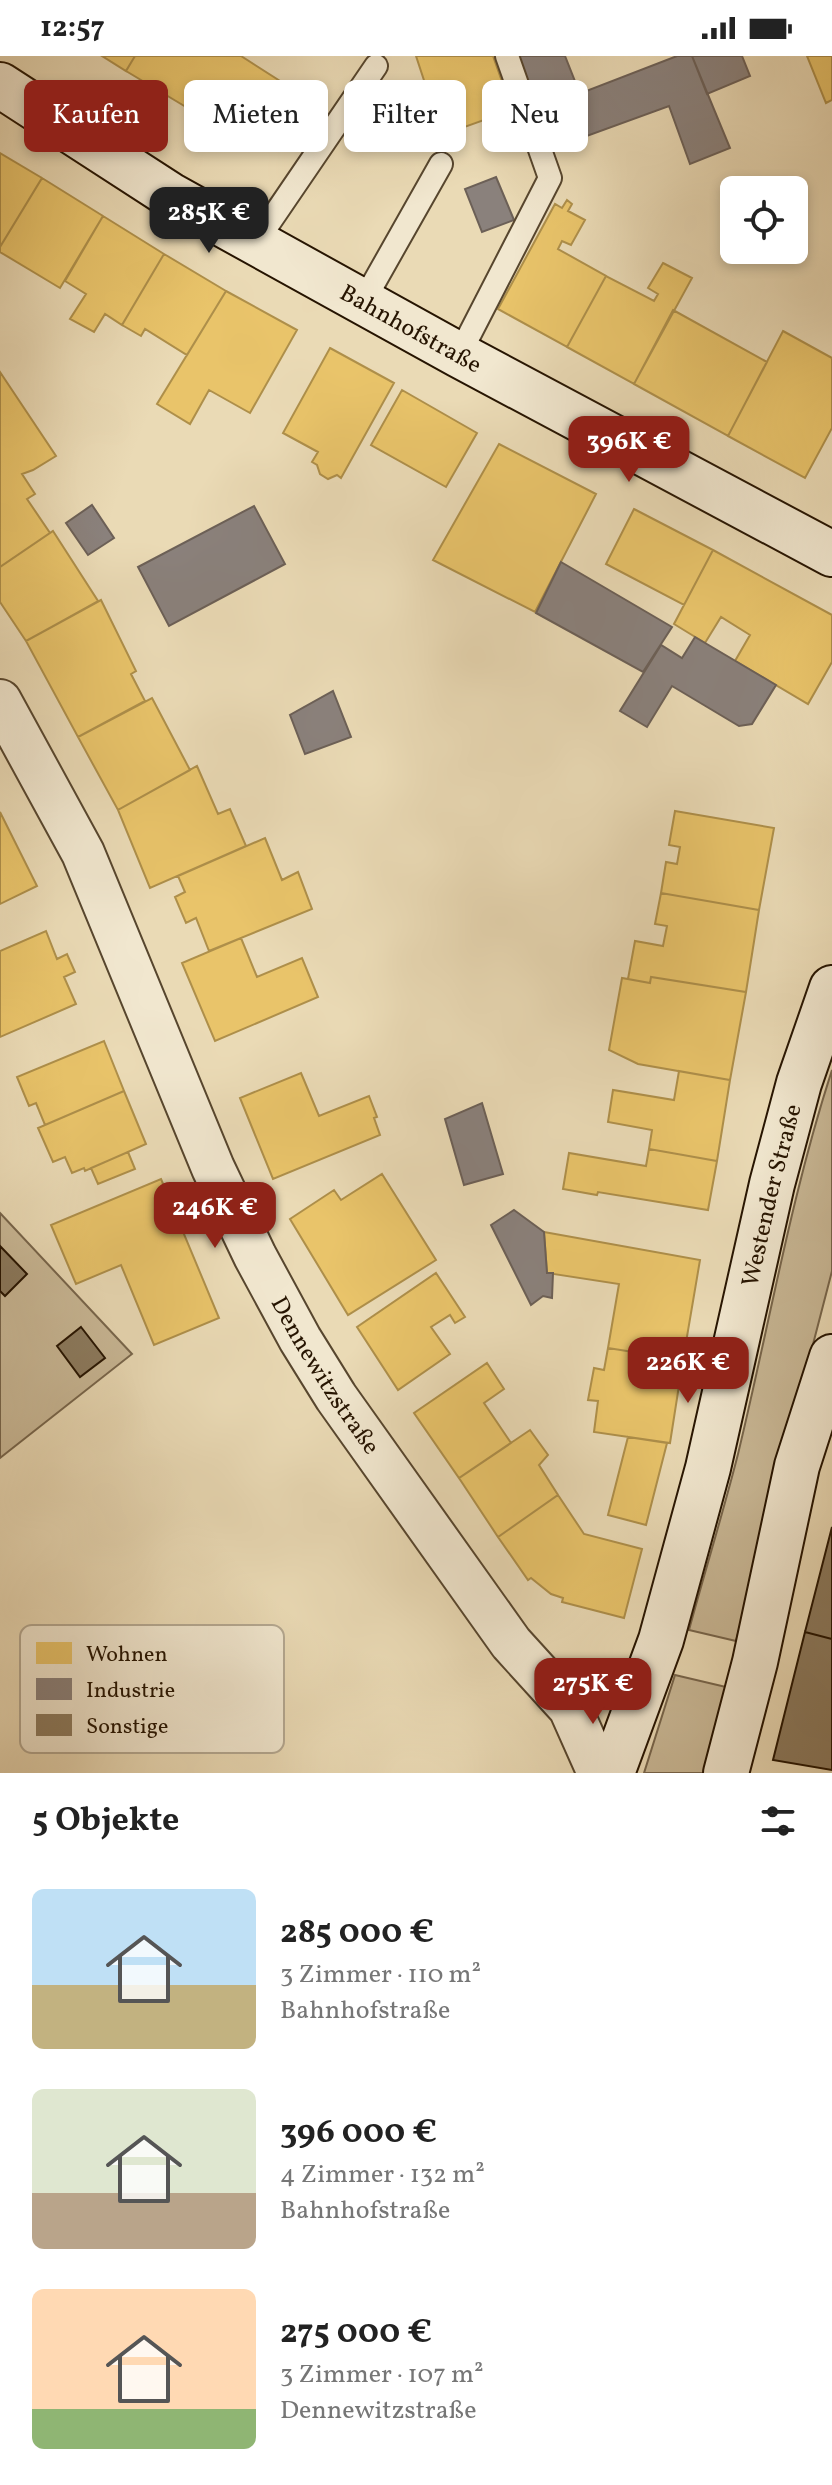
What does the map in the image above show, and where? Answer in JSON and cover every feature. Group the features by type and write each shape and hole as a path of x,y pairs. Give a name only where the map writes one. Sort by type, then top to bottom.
{"main road":[{"name":"Bahnhofstraße","path":"0,85 170,195 459,355 832,554"},
{"name":"Westender Straße","path":"612,1773 661,1640 708,1468 772,1184 795,1097 832,988"},
{"path":"726,1773 755,1662 797,1466 832,1357"}],"street":[{"name":"Dennewitzstraße","path":"0,701 83,853 213,1168 255,1256 300,1339 336,1397 511,1643 570,1708 599,1773"},
{"path":"570,1708 594,1717 616,1715 638,1703"}],"lane":[{"path":"459,355 550,178 507,56"},
{"path":"256,242 376,66"},
{"path":"363,302 441,164"}],"shaded area":[{"path":"832,1070 832,1271 736,1641 689,1630 738,1454 792,1213"},
{"path":"0,1213 132,1354 0,1458"},
{"path":"675,1675 726,1687 704,1773 644,1773"}],"building: Wohnen":[{"path":"102,56 135,56 126,71"},
{"path":"135,56 241,56 278,80 184,80 184,106 168,96 168,80 141,80 126,71"},
{"path":"416,56 493,56 501,80 482,80 482,121 466,126 466,80 424,80"},
{"path":"807,56 832,56 832,100 826,103"},
{"path":"0,153 42,178 0,247"},
{"path":"42,178 103,216 60,288 0,252 0,247"},
{"path":"567,200 572,204 568,211 585,220 571,245 562,241 558,249 606,276 567,347 498,309 555,204 562,208"},
{"path":"103,216 164,254 122,325 105,314 94,332 70,319 86,294 65,281"},
{"path":"164,254 226,291 187,355 145,329 141,336 122,325"},
{"path":"663,263 692,278 634,384 567,347 606,276 654,301 658,294 648,288"},
{"path":"226,291 297,330 250,413 209,390 190,424 157,404"},
{"path":"673,310 767,362 728,436 634,384"},
{"path":"783,331 832,358 832,428 805,478 728,436"},
{"path":"330,348 394,383 341,478 337,475 328,479 312,462 318,452 283,433"},
{"path":"0,372 56,456 22,474 35,494 27,499 50,533 0,567"},
{"path":"402,390 477,433 446,487 371,445"},
{"path":"499,444 596,494 535,612 433,560"},
{"path":"634,509 713,550 684,605 606,564"},
{"path":"53,531 98,601 26,641 0,602 0,567"},
{"path":"713,550 832,615 832,662 808,704 735,661 750,635 721,617 705,643 674,624"},
{"path":"101,600 136,671 131,674 145,701 78,737 26,641"},
{"path":"152,698 190,770 118,810 78,737"},
{"path":"197,766 218,814 230,809 246,846 150,888 118,810"},
{"path":"675,811 774,828 759,910 661,893 666,862 677,864 680,847 669,845"},
{"path":"0,812 37,886 0,904"},
{"path":"265,838 282,880 298,872 312,909 209,951 196,918 186,923 175,897 185,892 178,876"},
{"path":"661,893 759,910 746,992 651,977 650,983 628,979 635,941 663,946 667,926 655,924"},
{"path":"46,931 57,959 67,954 75,972 64,977 76,1004 0,1037 0,951"},
{"path":"241,938 257,977 302,958 318,997 215,1041 182,963"},
{"path":"651,977 746,992 730,1080 638,1064 609,1050 622,978 650,983"},
{"path":"104,1041 124,1091 45,1125 36,1103 29,1106 17,1077"},
{"path":"679,1071 730,1080 717,1161 649,1149 652,1130 608,1122 613,1090 674,1100"},
{"path":"301,1073 319,1116 369,1096 380,1135 273,1179 240,1098"},
{"path":"124,1091 146,1144 85,1171 84,1168 72,1173 65,1157 53,1162 38,1128"},
{"path":"649,1149 717,1161 708,1210 563,1189 569,1153 646,1166"},
{"path":"128,1152 135,1169 98,1184 91,1168"},
{"path":"382,1174 436,1260 348,1315 290,1219 334,1190 341,1200"},
{"path":"161,1179 219,1318 154,1345 121,1265 76,1284 51,1225"},
{"path":"544,1232 700,1260 683,1360 608,1348 619,1284 547,1273"},
{"path":"436,1273 465,1317 455,1323 450,1315 431,1327 450,1354 398,1390 357,1327"},
{"path":"608,1348 683,1360 670,1443 594,1432 598,1401 588,1400 594,1368 604,1370"},
{"path":"487,1363 504,1389 484,1403 511,1443 459,1478 414,1413"},
{"path":"530,1430 548,1455 539,1465 558,1495 498,1537 459,1478"},
{"path":"628,1437 667,1443 646,1525 608,1515"},
{"path":"558,1495 584,1534 642,1549 624,1618 562,1602 563,1598 551,1594 531,1578 528,1580 498,1537"}],"building: Industrie":[{"path":"517,56 565,56 574,80 526,80"},
{"path":"677,56 692,56 730,148 690,164 669,106 588,136 588,90"},
{"path":"692,56 742,56 750,76 707,94"},
{"path":"496,177 514,220 482,232 465,189"},
{"path":"92,505 114,538 88,555 66,523"},
{"path":"254,506 285,564 169,626 138,567"},
{"path":"561,562 672,627 643,672 536,613"},
{"path":"695,637 776,685 752,724 739,726 672,686 647,727 620,711 661,645 682,658"},
{"path":"333,691 351,737 305,754 290,715"},
{"path":"482,1103 503,1174 464,1185 445,1119"},
{"path":"514,1210 544,1232 547,1273 553,1273 552,1298 543,1296 531,1305 491,1225"}],"building: Sonstige":[{"path":"0,1246 27,1274 5,1296 0,1291"},
{"path":"81,1327 105,1358 80,1377 57,1346"},
{"path":"832,1527 832,1639 805,1632"},
{"path":"805,1632 832,1639 832,1770 773,1760"}]}
